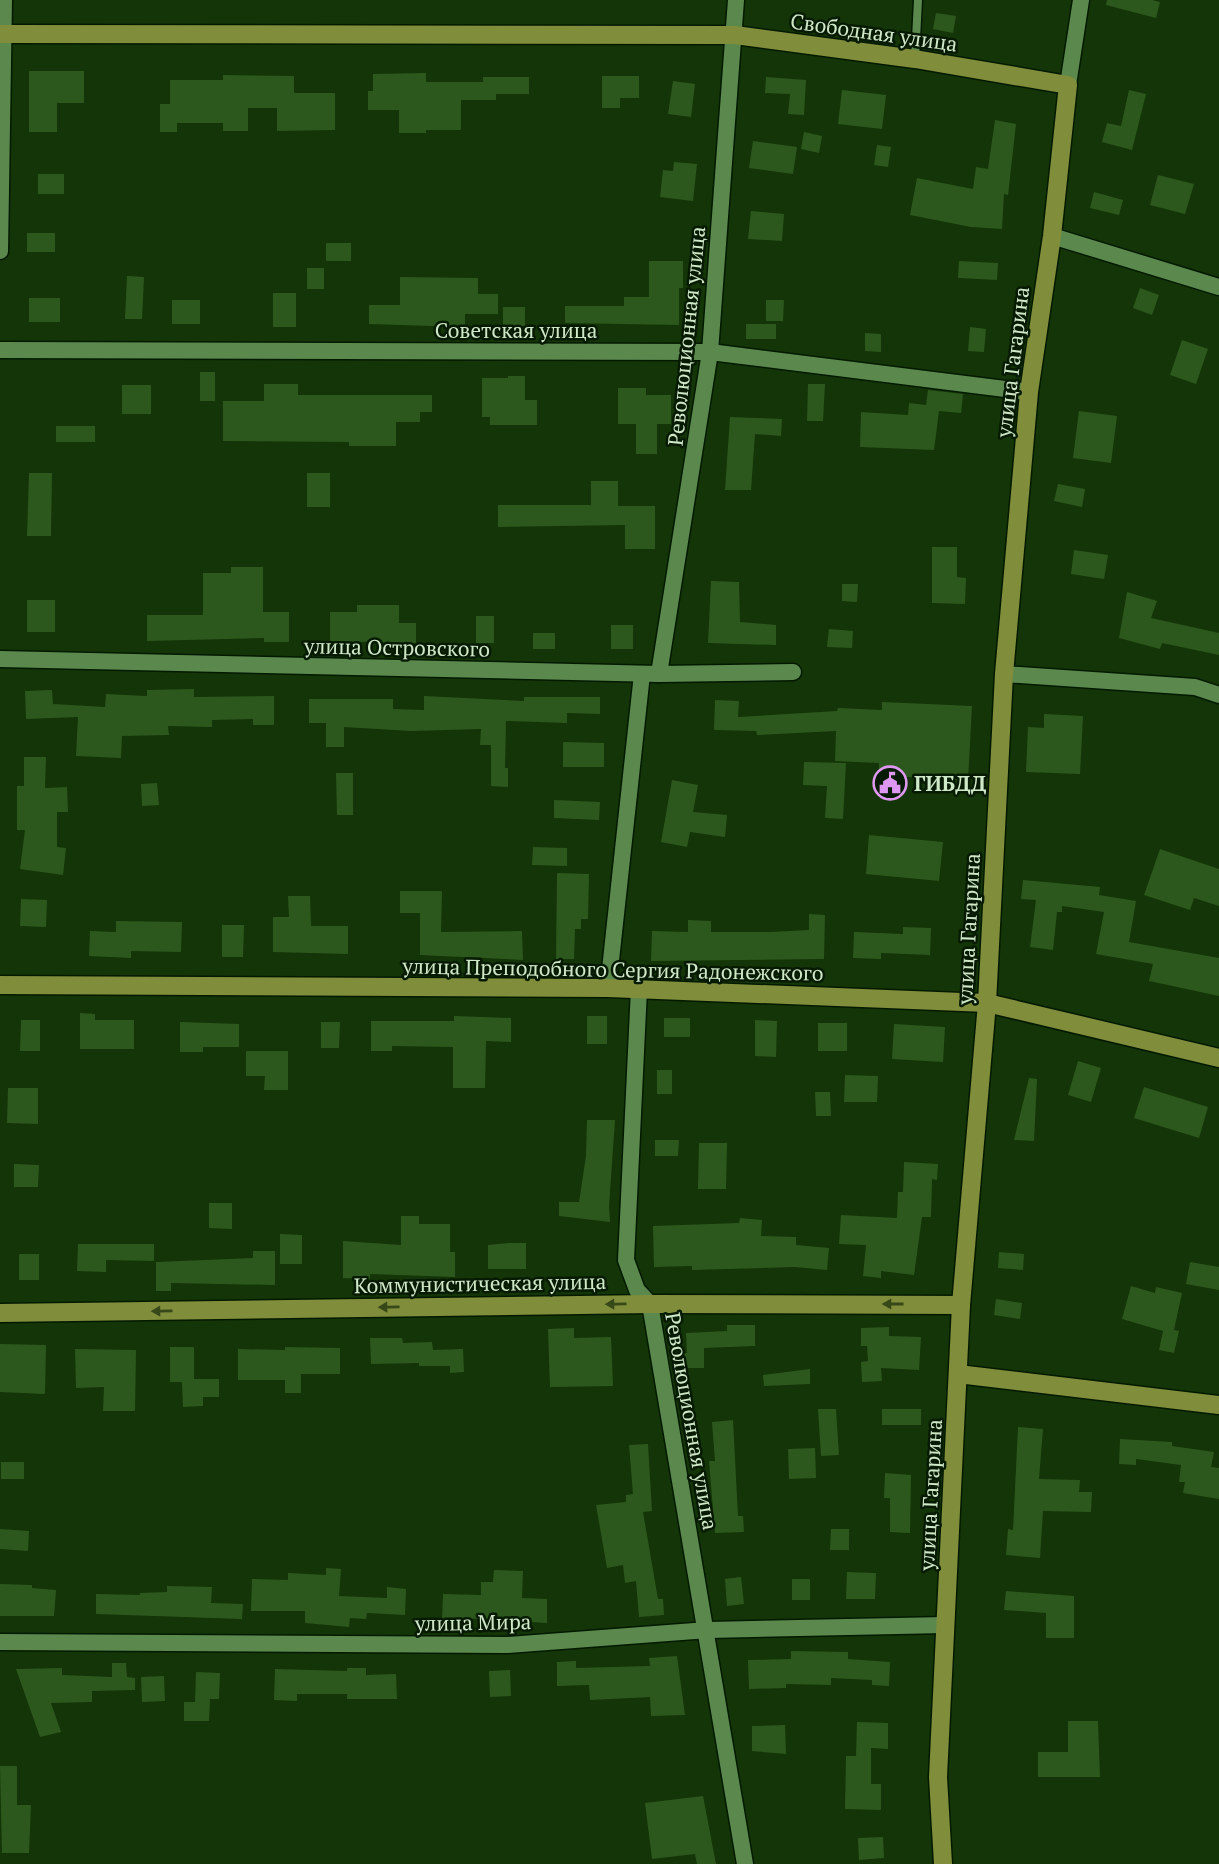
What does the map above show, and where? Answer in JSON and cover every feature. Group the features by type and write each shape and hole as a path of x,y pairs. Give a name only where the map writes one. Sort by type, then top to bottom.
{"street":[{"path":"0,251 4,0"},
{"name":"Революционная улица","path":"659,674 710,352 736,0"},
{"name":"улица Гагарина","path":"943,1864 938,1777 961,1304 987,1003 1004,674 1029,392 1052,236 1068,85 1081,0"},
{"name":"Свободная улица","path":"2,34 735,36 915,60 1068,85"},
{"path":"1052,236 1219,287"},
{"name":"Советская улица","path":"0,350 710,352 1029,392"},
{"name":"улица Островского","path":"0,659 642,674 793,672"},
{"path":"608,988 642,674"},
{"path":"1004,674 1195,687 1219,695"},
{"name":"улица Преподобного Сергия Радонежского","path":"0,985 608,988 987,1003 1219,1058"},
{"name":"Революционная улица","path":"639,989 626,1260 637,1290 650,1304 708,1630 745,1864"},
{"name":"Коммунистическая улица","path":"0,1313 650,1304 961,1304"},
{"path":"958,1374 1219,1405"},
{"name":"улица Мира","path":"0,1642 507,1645 708,1630 946,1625"}],"lane":[{"path":"915,60 918,0"}],"building":[{"path":"1107,0 1160,2 1156,18 1106,5"},
{"path":"936,13 956,16 953,33 933,29"},
{"path":"29,71 84,71 84,103 57,103 57,132 29,132"},
{"path":"426,73 426,82 483,82 483,77 529,77 529,94 496,94 496,100 461,100 461,130 399,133 399,110 368,110 368,91 373,91 373,74"},
{"path":"223,75 294,76 294,93 335,93 335,130 277,131 277,108 248,108 248,131 223,131 223,123 177,123 177,132 160,132 160,104 170,104 170,80 223,80"},
{"path":"602,76 639,76 639,98 620,98 620,108 602,108"},
{"path":"766,77 806,80 804,115 788,114 790,94 765,93"},
{"path":"673,81 695,84 691,117 668,114"},
{"path":"842,90 886,95 882,129 838,124"},
{"path":"1129,90 1146,94 1132,150 1102,142 1107,123 1121,126"},
{"path":"995,120 1016,124 1008,195 1004,194 1002,229 971,227 910,215 917,178 973,189 976,167 988,169"},
{"path":"804,132 822,136 819,153 801,149"},
{"path":"753,141 797,147 793,174 749,168"},
{"path":"877,145 891,147 888,167 874,165"},
{"path":"674,162 697,164 693,201 660,197 663,170 673,171"},
{"path":"38,174 64,174 64,194 38,194"},
{"path":"1158,175 1194,184 1185,214 1150,205"},
{"path":"1094,192 1123,200 1119,215 1090,208"},
{"path":"751,211 784,214 782,241 748,239"},
{"path":"27,233 55,233 55,252 27,252"},
{"path":"326,243 351,243 351,261 326,261"},
{"path":"649,261 683,261 683,288 679,288 679,325 565,323 565,306 624,306 624,297 649,297"},
{"path":"959,261 998,263 997,280 958,278"},
{"path":"307,268 324,268 324,289 307,289"},
{"path":"127,276 144,277 142,319 125,319"},
{"path":"400,277 478,278 478,294 498,294 498,314 465,314 465,327 369,324 369,305 400,305"},
{"path":"1140,288 1159,295 1152,315 1133,308"},
{"path":"273,293 296,293 296,327 273,327"},
{"path":"29,298 60,298 60,322 29,322"},
{"path":"172,300 200,300 200,324 172,324"},
{"path":"766,300 784,300 783,321 766,321"},
{"path":"503,307 525,307 525,326 503,326"},
{"path":"746,324 776,324 776,339 746,339"},
{"path":"970,327 986,329 984,352 968,351"},
{"path":"865,333 881,334 881,352 865,351"},
{"path":"1182,340 1208,349 1196,384 1170,375"},
{"path":"200,372 215,372 215,401 200,401"},
{"path":"525,376 525,400 537,400 537,425 490,425 490,417 482,417 482,378"},
{"path":"264,384 298,384 298,395 432,395 432,412 420,412 420,422 396,422 396,446 349,446 349,442 223,441 223,401 264,401"},
{"path":"808,384 825,384 823,421 807,421"},
{"path":"122,385 151,385 151,414 122,414"},
{"path":"618,388 646,388 646,395 671,395 671,424 657,424 657,454 636,454 636,424 618,424"},
{"path":"928,390 963,394 961,413 939,411 934,450 860,447 861,412 908,415 909,403 926,405"},
{"path":"1079,411 1117,416 1111,463 1073,458"},
{"path":"730,417 782,419 781,436 755,434 751,490 725,490"},
{"path":"56,426 95,426 95,442 56,442"},
{"path":"29,473 52,473 51,536 27,536"},
{"path":"307,473 330,473 330,507 307,507"},
{"path":"591,481 618,481 618,506 655,506 655,549 625,549 625,525 498,527 498,505 591,505"},
{"path":"1058,484 1085,489 1082,507 1054,501"},
{"path":"932,547 957,547 957,577 966,578 965,604 932,603"},
{"path":"1074,550 1108,555 1104,579 1071,574"},
{"path":"231,567 263,567 263,612 289,612 289,642 264,642 264,638 147,641 147,615 203,615 203,573 231,573"},
{"path":"711,581 739,582 740,622 776,625 776,645 708,643"},
{"path":"842,584 858,584 857,602 842,601"},
{"path":"1127,592 1157,601 1151,618 1219,633 1219,655 1162,643 1160,649 1119,638"},
{"path":"27,600 55,600 55,632 27,632"},
{"path":"357,605 399,605 399,623 416,623 416,643 330,641 330,612 357,612"},
{"path":"476,616 494,616 494,643 476,643"},
{"path":"611,625 633,625 633,649 611,649"},
{"path":"829,629 853,631 852,648 827,647"},
{"path":"533,633 555,633 555,649 533,649"},
{"path":"194,689 194,697 274,696 274,725 253,725 253,719 212,720 212,727 168,726 169,735 122,736 121,758 76,756 78,717 26,719 25,691 52,690 53,704 105,707 106,694 147,696 147,690"},
{"path":"424,696 524,701 524,697 600,697 600,714 567,713 567,723 506,721 505,768 508,768 508,787 491,786 491,745 480,745 481,729 411,731 344,727 344,747 326,747 326,723 309,723 309,699 393,699 393,709 424,710"},
{"path":"715,700 739,701 738,717 837,711 838,708 882,710 882,702 972,706 968,781 879,775 879,763 835,761 836,731 757,735 756,731 714,730"},
{"path":"1044,714 1083,716 1080,774 1026,772 1028,727 1044,728"},
{"path":"563,742 604,743 604,767 563,767"},
{"path":"24,757 46,757 45,788 67,787 68,812 57,812 57,847 66,848 63,875 20,869 25,830 17,830 17,786 24,786"},
{"path":"804,762 846,763 843,819 825,818 827,786 803,785"},
{"path":"336,773 353,773 353,815 337,815"},
{"path":"672,780 698,785 693,812 727,815 725,837 690,832 687,847 661,842"},
{"path":"157,783 159,805 142,806 141,784"},
{"path":"554,800 600,802 599,820 554,818"},
{"path":"869,835 943,842 939,881 866,874"},
{"path":"533,847 567,848 567,866 532,865"},
{"path":"1160,849 1219,869 1219,906 1194,898 1190,910 1144,895"},
{"path":"557,873 589,874 588,919 581,919 581,929 575,929 574,959 556,959"},
{"path":"1023,880 1100,887 1099,895 1136,901 1129,942 1219,958 1219,996 1149,981 1153,964 1096,954 1104,912 1062,906 1062,912 1057,912 1053,950 1030,947 1036,900 1021,899"},
{"path":"400,891 442,891 441,932 522,931 523,960 420,955 420,913 400,913"},
{"path":"288,896 310,896 311,926 348,926 348,954 273,952 273,917 289,917"},
{"path":"21,899 47,900 46,927 20,926"},
{"path":"809,914 825,915 824,959 651,961 652,931 688,932 688,920 711,921 711,932 771,932 809,930"},
{"path":"116,921 182,922 181,952 131,951 131,958 89,956 90,931 116,932"},
{"path":"222,925 244,925 243,957 222,957"},
{"path":"903,927 931,928 930,955 881,953 881,959 853,958 854,932 903,934"},
{"path":"80,1013 95,1014 95,1020 134,1020 134,1049 80,1049"},
{"path":"454,1016 511,1018 511,1042 486,1041 485,1088 453,1088 453,1047 392,1046 392,1051 371,1051 371,1021 454,1021"},
{"path":"587,1016 607,1016 607,1044 587,1044"},
{"path":"664,1018 690,1018 690,1037 664,1037"},
{"path":"21,1020 40,1020 40,1051 20,1051"},
{"path":"755,1020 777,1021 776,1057 755,1056"},
{"path":"180,1022 239,1024 239,1047 203,1047 203,1052 180,1052"},
{"path":"321,1022 340,1022 339,1048 321,1048"},
{"path":"818,1023 847,1023 847,1051 818,1051"},
{"path":"894,1024 945,1027 943,1062 892,1059"},
{"path":"246,1051 288,1051 288,1090 264,1090 265,1076 246,1076"},
{"path":"1078,1061 1101,1068 1091,1102 1068,1095"},
{"path":"657,1070 672,1070 672,1094 657,1094"},
{"path":"845,1075 878,1076 877,1102 844,1102"},
{"path":"1029,1078 1037,1079 1034,1141 1014,1140"},
{"path":"1144,1087 1208,1107 1199,1138 1134,1118"},
{"path":"8,1088 38,1088 38,1124 7,1123"},
{"path":"815,1092 830,1092 831,1116 816,1116"},
{"path":"587,1120 615,1120 610,1222 559,1216 559,1202 579,1202 586,1156"},
{"path":"655,1140 679,1140 678,1156 655,1156"},
{"path":"699,1143 727,1143 726,1189 698,1189"},
{"path":"904,1162 938,1164 937,1180 932,1179 931,1217 922,1217 914,1275 881,1271 881,1278 863,1276 866,1245 839,1244 841,1215 897,1218 898,1192 903,1192"},
{"path":"14,1164 39,1165 38,1187 14,1187"},
{"path":"209,1203 232,1203 232,1229 209,1228"},
{"path":"401,1216 419,1216 419,1224 450,1224 450,1252 455,1252 455,1277 370,1274 370,1279 343,1278 343,1241 401,1245"},
{"path":"740,1218 762,1220 761,1236 796,1237 796,1245 829,1248 827,1270 795,1267 692,1270 692,1266 654,1267 653,1226 739,1223"},
{"path":"280,1234 302,1235 302,1264 280,1264"},
{"path":"526,1243 526,1269 488,1269 488,1245"},
{"path":"78,1244 154,1244 154,1261 106,1260 106,1272 77,1271"},
{"path":"253,1251 275,1251 275,1285 171,1283 171,1291 156,1291 156,1262 253,1258"},
{"path":"999,1252 1024,1254 1023,1270 998,1268"},
{"path":"19,1254 39,1254 39,1280 19,1280"},
{"path":"1190,1262 1219,1267 1219,1290 1186,1284"},
{"path":"1131,1286 1155,1293 1156,1287 1182,1293 1174,1330 1179,1331 1174,1353 1159,1350 1163,1331 1122,1319"},
{"path":"996,1299 1022,1303 1020,1319 994,1315"},
{"path":"727,1325 755,1325 755,1346 704,1348 704,1368 683,1368 683,1353 687,1353 686,1333 727,1331"},
{"path":"889,1327 889,1336 921,1337 919,1370 881,1368 882,1381 862,1382 861,1362 868,1361 867,1346 861,1346 861,1328"},
{"path":"574,1328 574,1338 611,1337 613,1386 550,1387 548,1329"},
{"path":"370,1338 402,1338 403,1343 432,1342 433,1350 463,1349 464,1372 450,1373 450,1366 419,1366 419,1363 371,1364"},
{"path":"0,1344 46,1345 45,1394 0,1392"},
{"path":"170,1347 194,1347 194,1379 219,1379 219,1397 203,1397 203,1406 183,1407 182,1382 170,1382"},
{"path":"285,1347 340,1348 340,1374 301,1374 301,1393 285,1393 285,1380 238,1380 238,1349 285,1350"},
{"path":"75,1349 136,1350 135,1411 103,1411 104,1387 76,1388"},
{"path":"810,1369 810,1384 764,1386 763,1375"},
{"path":"818,1409 836,1409 839,1455 821,1456"},
{"path":"882,1409 921,1409 921,1425 882,1425"},
{"path":"733,1420 738,1516 743,1516 744,1532 715,1533 709,1461 715,1461 712,1422"},
{"path":"1018,1427 1043,1429 1039,1479 1080,1480 1079,1492 1092,1492 1091,1512 1043,1511 1040,1558 1006,1555 1008,1529 1013,1530"},
{"path":"1120,1439 1172,1442 1172,1446 1214,1452 1211,1467 1219,1468 1219,1499 1183,1493 1185,1482 1179,1482 1181,1465 1136,1459 1136,1465 1119,1464"},
{"path":"648,1444 652,1511 643,1512 658,1599 663,1599 664,1615 639,1617 636,1581 625,1583 623,1565 607,1568 596,1505 626,1502 626,1495 633,1494 629,1445"},
{"path":"815,1448 816,1478 789,1479 788,1449"},
{"path":"1,1462 24,1462 24,1479 1,1479"},
{"path":"885,1473 911,1475 910,1533 890,1532 890,1498 884,1498"},
{"path":"0,1529 29,1531 28,1551 0,1549"},
{"path":"831,1529 849,1529 849,1550 830,1550"},
{"path":"326,1568 341,1569 339,1596 387,1598 387,1587 406,1589 405,1615 367,1613 366,1619 350,1618 349,1627 305,1623 305,1611 251,1611 252,1579 288,1580 288,1573 326,1575"},
{"path":"494,1570 523,1571 522,1598 547,1599 547,1623 461,1618 461,1624 442,1623 443,1594 481,1595 481,1582 493,1582"},
{"path":"847,1572 876,1573 875,1599 846,1599"},
{"path":"741,1577 744,1604 727,1606 725,1579"},
{"path":"792,1579 810,1579 810,1600 792,1600"},
{"path":"0,1584 32,1585 32,1588 56,1590 54,1616 0,1616"},
{"path":"167,1586 212,1587 211,1603 243,1604 242,1619 96,1614 96,1594 140,1595 167,1592"},
{"path":"1006,1591 1074,1596 1074,1638 1046,1638 1046,1613 1004,1610"},
{"path":"791,1651 848,1652 848,1659 890,1662 889,1686 872,1685 872,1680 831,1678 831,1685 786,1684 786,1688 749,1689 748,1660 791,1659"},
{"path":"677,1656 685,1715 651,1716 650,1697 590,1700 589,1685 557,1686 557,1662 576,1661 576,1668 650,1666 649,1658"},
{"path":"112,1663 126,1663 127,1677 135,1678 135,1690 92,1691 92,1702 51,1703 61,1732 40,1737 16,1669 62,1668 62,1675 112,1677"},
{"path":"347,1668 366,1668 366,1675 396,1674 397,1699 347,1699 347,1694 297,1694 297,1701 274,1700 275,1669 347,1671"},
{"path":"510,1670 511,1696 490,1697 489,1671"},
{"path":"196,1672 220,1673 219,1699 210,1699 209,1721 184,1721 184,1702 195,1702"},
{"path":"164,1676 165,1701 142,1702 141,1677"},
{"path":"1068,1721 1098,1721 1100,1777 1038,1777 1038,1752 1068,1752"},
{"path":"857,1722 888,1723 888,1749 871,1748 871,1784 881,1784 881,1810 845,1809 846,1756 856,1756"},
{"path":"785,1725 786,1754 752,1751 752,1726"},
{"path":"0,1766 17,1766 17,1805 31,1805 29,1853 2,1853"},
{"path":"703,1796 716,1864 697,1864 695,1854 652,1859 645,1803"},
{"path":"883,1837 884,1858 859,1860 858,1838"}],"place":[{"name":"ГИБДД","path":"890,783"}]}
